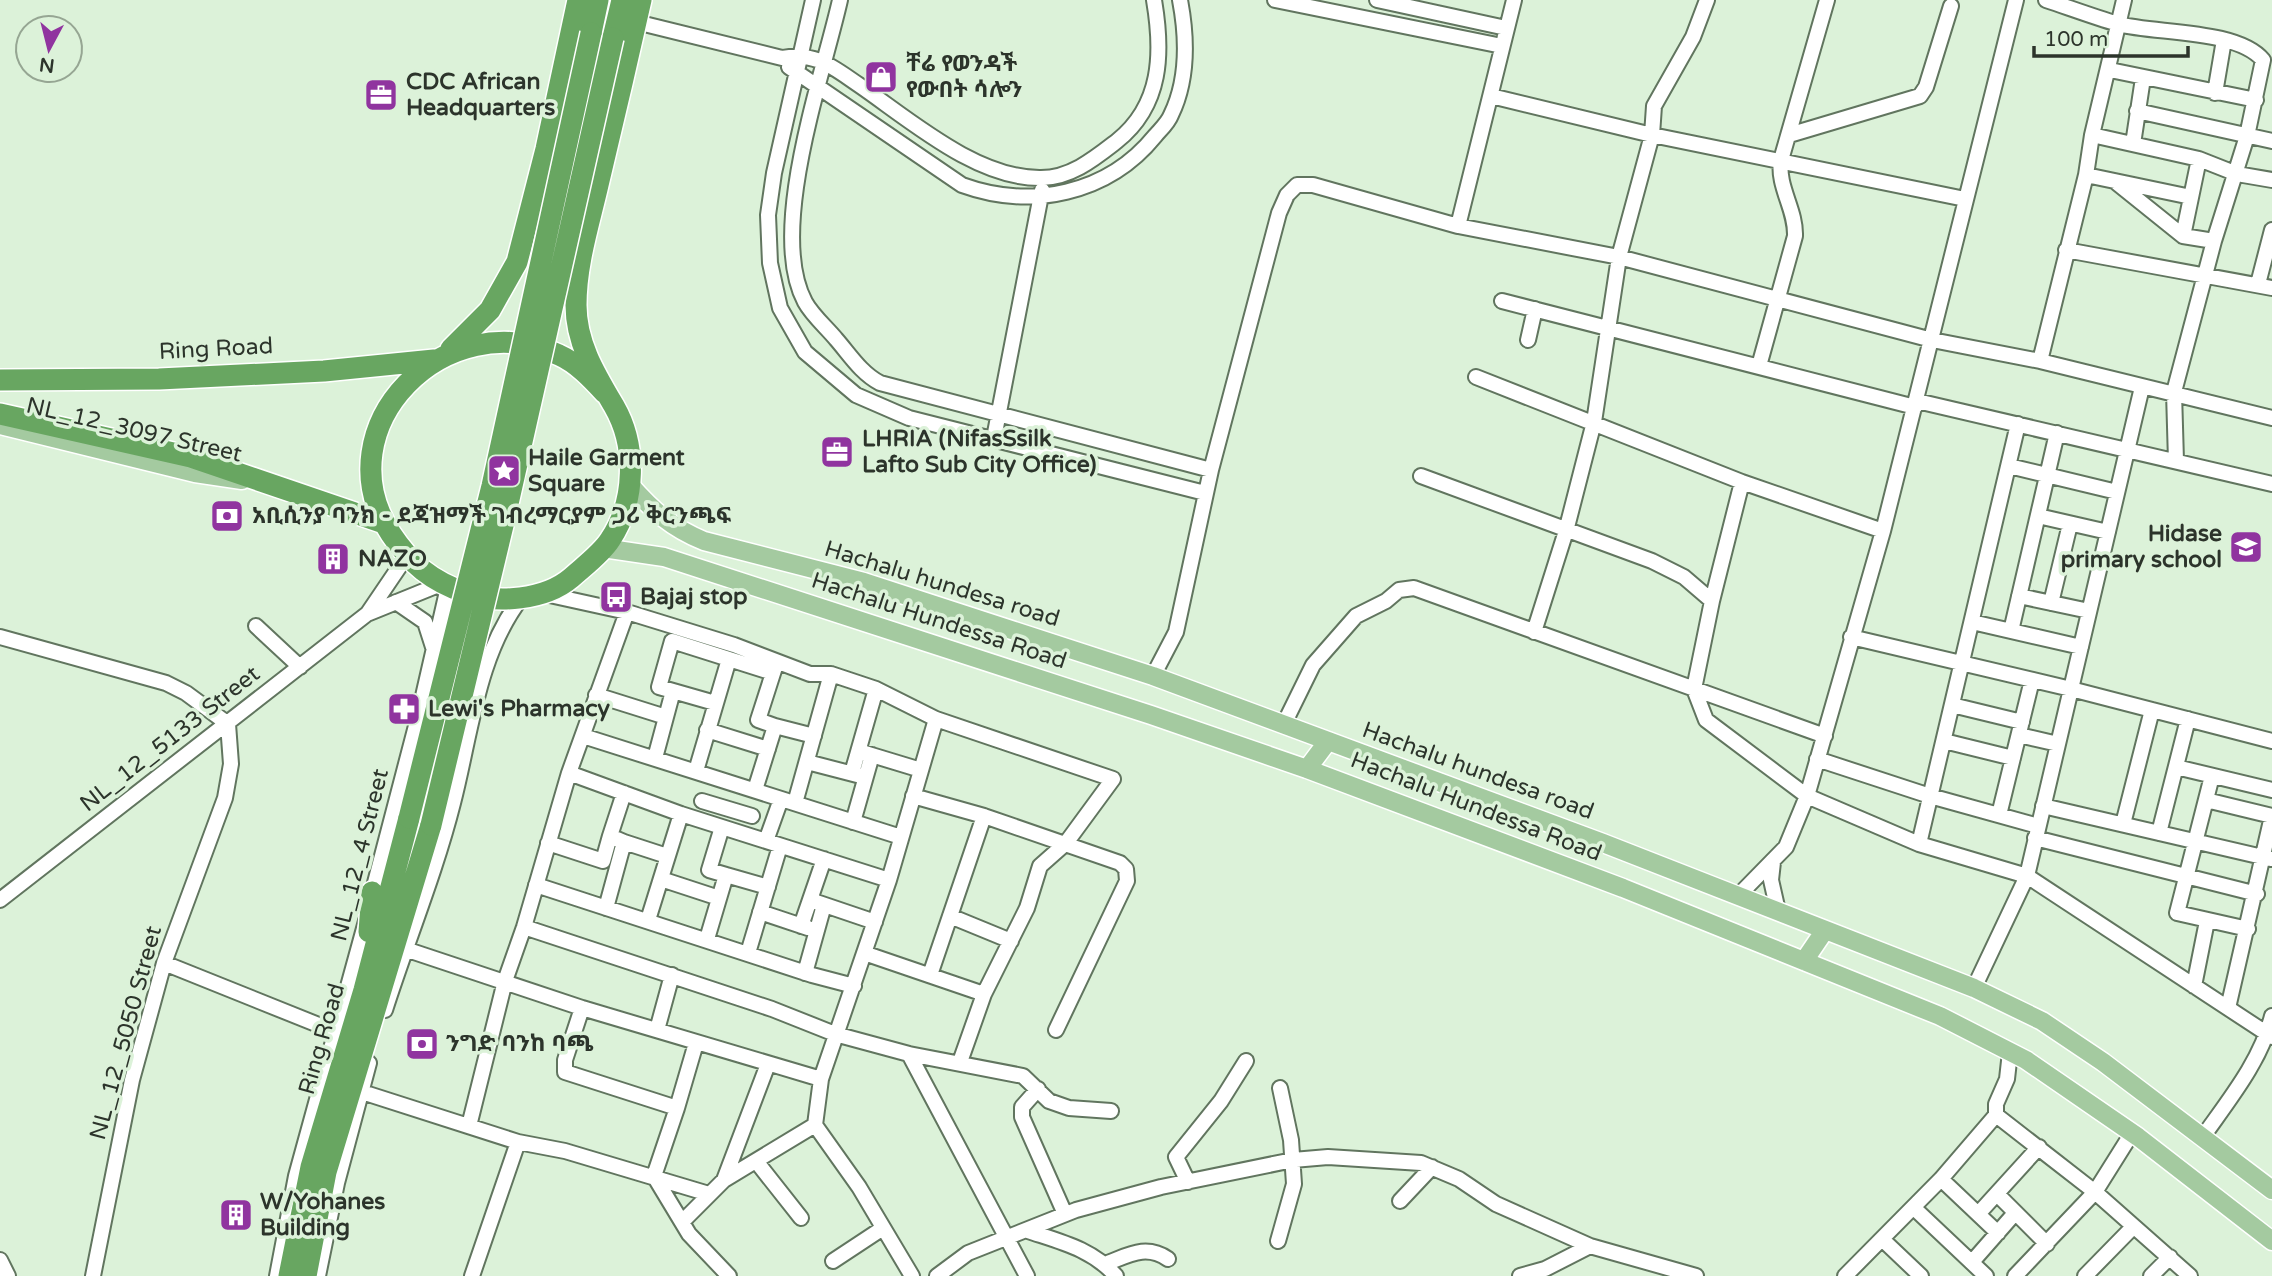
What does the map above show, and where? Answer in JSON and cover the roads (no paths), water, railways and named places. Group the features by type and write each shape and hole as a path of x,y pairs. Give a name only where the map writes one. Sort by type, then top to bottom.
{"highway":[{"path":"578,0 546,149 517,262 490,310 399,392 380,424 373,451 372,479 384,523 406,557 444,585 496,599 531,595 567,581 603,548 623,514 630,485 627,439 582,346 576,305 583,244 641,0"},
{"name":"Ring Road","path":"306,1276 326,1172 352,1081 409,818 492,486 598,0"},
{"name":"Ring Road","path":"289,1276 311,1167 431,825 622,0"},
{"name":"Ring Road","path":"0,380 159,379 324,371 439,357 483,343 502,341 532,345 560,355 585,372 606,393"},
{"path":"0,414 191,457 384,523"},
{"path":"372,892 373,990"},
{"path":"373,990 422,906"}],"main road":[{"name":"NL_12_3097 Street","path":"0,425 195,473 258,482"},
{"name":"Hachalu hundesa road","path":"630,485 657,516 704,541 864,582 1153,676 1778,911 1974,988 2042,1021 2093,1055 2272,1190"},
{"name":"Hachalu Hundessa Road","path":"603,548 664,557 1151,715 1307,769 1623,888 1940,1016 2010,1052 2133,1133 2272,1241"},
{"path":"1307,769 1328,741"},
{"path":"1804,961 1825,930"}],"street":[{"path":"813,0 768,215 770,263 783,313 805,352 856,395 909,418 1205,493"},
{"path":"840,0 790,222 794,268 805,302 866,375 906,392 1211,470"},
{"path":"636,22 782,58 801,54 825,62 934,136 992,171 1042,178 1076,170 1096,158 1129,131 1151,100 1158,73 1160,37 1154,0"},
{"path":"782,58 796,74 962,185 980,191 1026,198 1068,193 1115,174 1140,154 1171,117 1184,72 1185,24 1180,0"},
{"path":"1275,0 1502,46"},
{"path":"1377,0 1506,29"},
{"path":"1458,226 1514,0"},
{"path":"1534,632 1566,531 1594,422 1619,257 1652,135 1654,106 1693,37 1707,0"},
{"path":"1759,366 1796,223 1783,186 1781,160 1827,0"},
{"path":"1738,896 1786,847 1807,796 1883,531 2016,0"},
{"path":"2046,0 2120,24 2224,40 2258,53 2263,60 2237,174 2214,241 2174,392 2176,461"},
{"path":"2040,361 2086,175 2092,135 2110,70 2124,0"},
{"path":"1789,135 1920,96 1926,87 1951,6"},
{"path":"2215,93 2224,40"},
{"path":"2110,70 2256,100"},
{"path":"2133,144 2143,78"},
{"path":"1491,96 1652,135 1965,199"},
{"path":"2137,111 2272,141"},
{"path":"2092,135 2199,159 2237,174 2272,180"},
{"path":"2183,236 2199,159"},
{"path":"2086,175 2191,197"},
{"path":"995,438 1042,196 1042,178"},
{"path":"2117,183 2183,236 2214,241"},
{"path":"1153,676 1175,632 1205,493 1279,213 1287,195 1297,185 1313,185 1458,226 1619,257 1933,340 2040,361 2272,418"},
{"path":"2066,250 2265,286 2272,230"},
{"path":"1502,300 1916,404 2018,424 2272,484"},
{"path":"783,313 805,302"},
{"path":"1528,340 1535,309"},
{"path":"1476,377 1742,482 1883,531"},
{"path":"1974,988 2026,876 2142,387"},
{"path":"1919,844 2018,424"},
{"path":"2011,631 2057,433"},
{"path":"2008,466 2117,492"},
{"path":"1421,476 1652,561 1684,577 1712,601"},
{"path":"1742,482 1712,601 1695,689 1706,720 1807,796 1919,844 2026,876 2270,1036"},
{"path":"2038,516 2108,532"},
{"path":"2051,603 2070,524"},
{"path":"367,614 406,557"},
{"path":"367,614 444,585"},
{"name":"NL_12_4 Street","path":"277,1276 296,1176 359,953 434,649 444,585"},
{"path":"1284,724 1313,664 1356,616 1386,601 1399,590 1414,588 1825,736"},
{"path":"318,1276 335,1194 387,1003 408,950 453,803 484,674 508,615 531,595 627,612 775,667"},
{"path":"2019,596 2089,611"},
{"path":"396,602 425,622 434,649"},
{"path":"469,1126 505,981 524,927 569,774 627,612"},
{"name":"NL_12_5133 Street","path":"0,900 367,614"},
{"path":"1972,622 2081,647"},
{"path":"257,626 300,667"},
{"path":"1851,637 2071,689 2272,741"},
{"path":"0,638 166,683 186,693 228,724"},
{"path":"655,758 658,715 666,689 672,641 729,659 810,674 831,674 876,689 936,719 1113,779 1066,843 1040,866 1012,942 984,994 960,1062"},
{"path":"696,819 702,801 707,730 729,659"},
{"path":"750,743 775,667"},
{"path":"795,803 831,674"},
{"path":"1999,815 2032,680"},
{"path":"666,689 715,703"},
{"path":"853,822 876,689"},
{"path":"596,695 658,715"},
{"path":"1952,705 2058,744"},
{"path":"2123,824 2152,710"},
{"path":"912,1276 859,1187 815,1125 821,1079 888,880 936,719"},
{"path":"2159,833 2188,719"},
{"path":"758,720 814,736"},
{"name":"NL_12_5050 Street","path":"93,1276 132,1080 164,963 225,798 230,764 228,724"},
{"path":"755,790 775,726"},
{"path":"707,730 768,749"},
{"path":"583,736 901,837"},
{"path":"1944,741 2013,758"},
{"path":"866,753 921,770"},
{"path":"1817,759 1930,796 1999,815 2037,832 2257,894"},
{"path":"807,762 859,775"},
{"path":"2176,767 2272,790"},
{"path":"569,774 696,819 888,880"},
{"path":"2212,776 2177,913 2248,929"},
{"path":"603,861 624,793"},
{"path":"913,796 1066,843 1120,863 1126,869 1127,881 1056,1030"},
{"path":"766,841 781,799"},
{"path":"2206,800 2272,816 2268,858 2228,1008"},
{"path":"702,801 752,816"},
{"path":"2043,806 2268,858"},
{"path":"648,920 681,814"},
{"path":"930,975 984,816"},
{"path":"702,892 722,827"},
{"path":"610,836 667,856"},
{"path":"606,908 625,842"},
{"path":"548,843 618,866"},
{"path":"748,953 780,846"},
{"path":"805,972 817,930 817,902 824,859"},
{"path":"1773,862 1771,880 1778,911"},
{"path":"709,870 768,887"},
{"path":"707,939 726,875"},
{"path":"661,879 719,898"},
{"path":"536,886 854,986"},
{"path":"817,902 874,922"},
{"path":"801,926 817,902"},
{"path":"760,912 817,930"},
{"path":"950,916 1012,942"},
{"path":"2194,986 2207,921"},
{"path":"524,927 672,975 835,1034 909,1054 1023,1076 1049,1101 1069,1108 1111,1111"},
{"path":"408,950 582,1008 821,1079"},
{"path":"864,953 984,994"},
{"path":"164,963 337,1032"},
{"path":"657,1030 672,975"},
{"path":"582,1008 565,1060 565,1072 677,1108"},
{"path":"2202,1138 2270,1036 2272,1016"},
{"path":"654,1176 696,1043"},
{"path":"1845,1276 1914,1208 1996,1115 1996,1104 2007,1079 2010,1052"},
{"path":"909,1054 1027,1276"},
{"path":"1188,1182 1176,1157 1221,1101 1246,1061"},
{"path":"724,1180 768,1064"},
{"path":"1279,1241 1294,1185 1293,1160 1280,1088"},
{"path":"1038,1089 1022,1107 1022,1117 1065,1214"},
{"path":"362,1092 517,1142 565,1151 709,1194"},
{"path":"1996,1115 2095,1192 2132,1228 2170,1257 2189,1276"},
{"path":"682,1222 724,1180 815,1125"},
{"path":"2015,1276 2095,1192 2133,1133"},
{"path":"472,1276 517,1142"},
{"path":"1979,1213 2039,1147"},
{"path":"937,1276 968,1253 1065,1214 1188,1182 1293,1160 1328,1157 1421,1163 1459,1179 1496,1204 1590,1246 1696,1276"},
{"path":"756,1161 801,1218"},
{"path":"1400,1201 1432,1167"},
{"path":"654,1176 682,1222 729,1276"},
{"path":"1941,1179 1998,1233"},
{"path":"1997,1194 2047,1244"},
{"path":"1914,1208 1986,1276"},
{"path":"1972,1262 2015,1213"},
{"path":"833,1261 883,1228"},
{"path":"2085,1276 2132,1228"},
{"path":"1028,1231 1082,1248 1105,1264 1116,1276"},
{"path":"1882,1239 1918,1275"},
{"path":"1520,1276 1545,1269 1590,1246"},
{"path":"1105,1264 1144,1250 1155,1250 1168,1259"},
{"path":"2151,1276 2170,1257"},
{"path":"0,1259 8,1276"}],"place":[{"name":"ቸሬ የወንዳች የውበት ሳሎን","path":"881,77"},
{"name":"CDC African Headquarters","path":"381,95"},
{"name":"LHRIA (NifasSsilk Lafto Sub City Office)","path":"837,452"},
{"name":"Haile Garment Square","path":"504,471"},
{"name":"አቢሲንያ ባንክ - ደጃዝማች ገብረማርያም ጋሪ ቅርንጫፍ","path":"227,516"},
{"name":"Hidase primary school","path":"2246,547"},
{"name":"NAZO","path":"333,559"},
{"name":"Bajaj stop","path":"616,597"},
{"name":"Lewi's Pharmacy","path":"404,709"},
{"name":"ንግድ ባንከ ባጫ","path":"422,1044"},
{"name":"W/Yohanes Building","path":"236,1215"}]}
